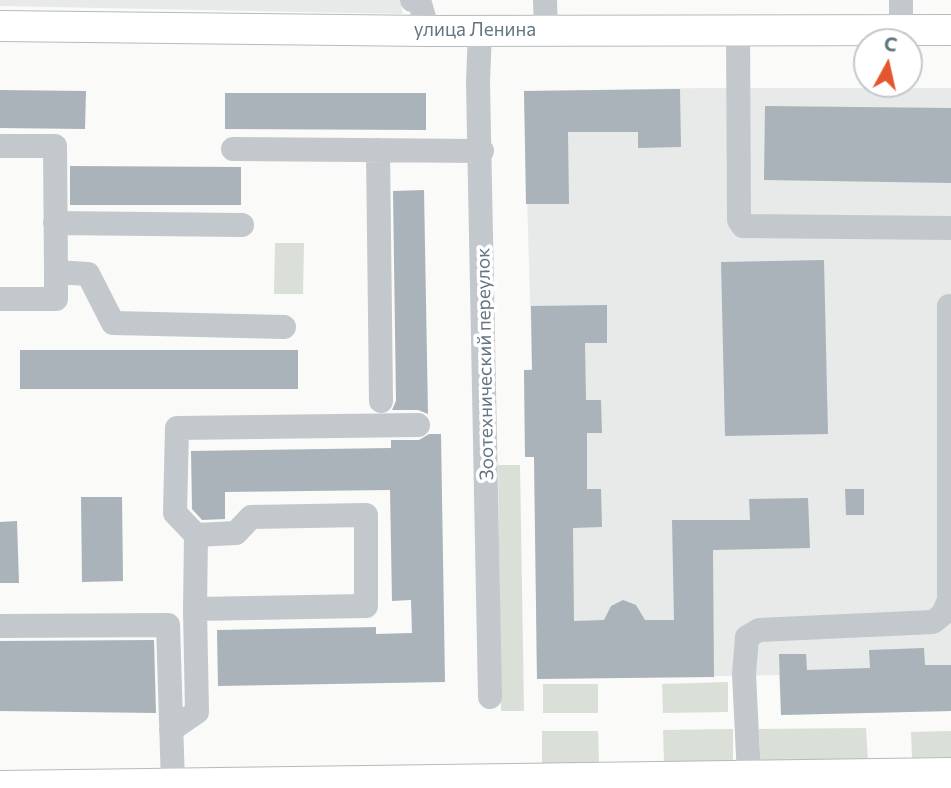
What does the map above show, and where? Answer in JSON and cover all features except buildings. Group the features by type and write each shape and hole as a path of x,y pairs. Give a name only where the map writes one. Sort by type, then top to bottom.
{"main road":[{"name":"улица Ленина","path":"0,26 853,30"},
{"name":"улица Ленина","path":"923,30 951,30"},
{"path":"0,786 630,782 749,776 951,773"}],"street":[{"path":"412,0 419,0 428,30"},
{"path":"545,0 546,30"},
{"path":"901,0 901,28"},
{"name":"Зоотехнический переулок","path":"480,30 478,83 482,150 490,697"},
{"path":"738,30 739,220 743,226 951,228"},
{"path":"0,146 55,146 56,299 0,299"},
{"path":"233,149 482,150"},
{"path":"378,150 381,401"},
{"path":"55,223 242,225"},
{"path":"56,272 88,274 113,323 284,327"},
{"path":"749,776 744,674 747,637 759,630 933,622 943,614 949,600 949,306"},
{"path":"171,730 197,712 196,535 175,513 177,428 418,425"},
{"path":"195,609 366,606 366,515 251,517 236,533 196,535"},
{"path":"0,626 168,625 173,784"}],"shaded area":[{"path":"0,0 400,0 403,14 0,6"},
{"path":"853,88 853,98 923,98 923,88 951,88 951,711 781,715 779,675 537,679 534,457 525,457 524,370 532,369 524,91"},
{"path":"275,243 304,243 303,294 274,294"},
{"path":"498,465 520,465 524,711 501,711"},
{"path":"728,682 728,712 663,713 662,684"},
{"path":"543,684 598,684 598,713 543,713"},
{"path":"866,728 868,761 760,763 759,729"},
{"path":"733,729 733,761 664,762 663,730"},
{"path":"542,731 598,731 599,763 542,763"},
{"path":"951,731 951,757 912,758 911,732"}]}
